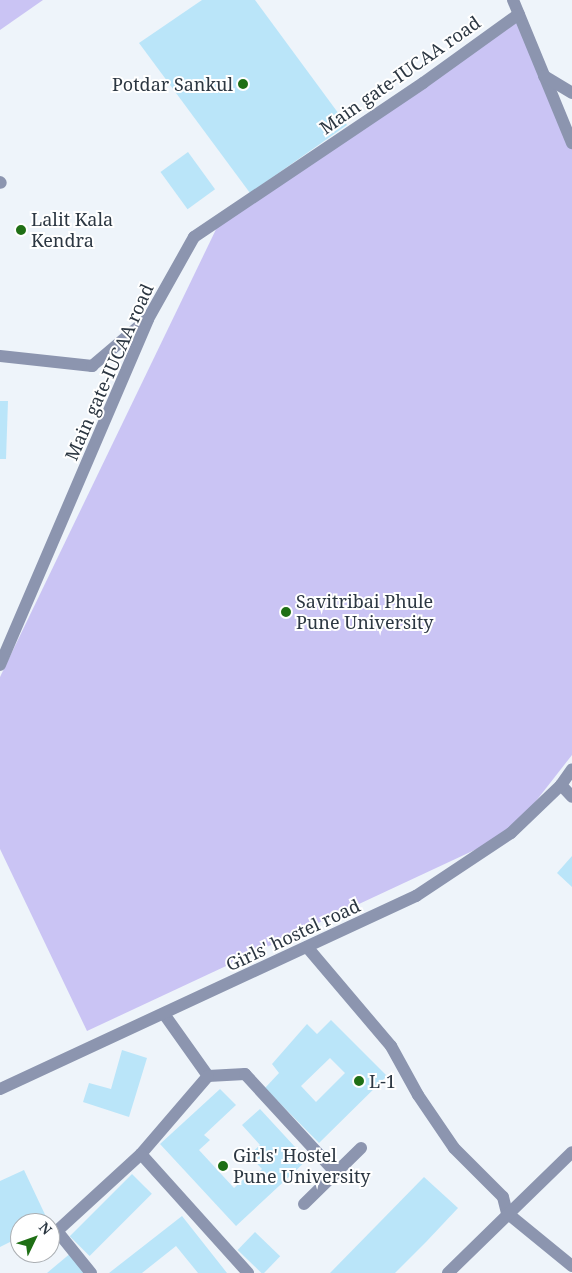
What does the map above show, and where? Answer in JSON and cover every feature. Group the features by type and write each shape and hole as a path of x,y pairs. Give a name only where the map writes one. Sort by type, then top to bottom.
{"street":[{"path":"513,0 572,143"},
{"name":"Main gate-IUCAA road","path":"0,665 148,319 194,237 423,83 519,14"},
{"path":"544,76 572,93"},
{"path":"0,356 92,366 148,319"},
{"name":"Girls' hostel road","path":"0,1089 416,896 511,833 561,785 572,769"},
{"path":"561,785 572,797"},
{"path":"307,948 391,1046 418,1094 454,1148 503,1197 506,1213 572,1266"},
{"path":"164,1014 208,1076"},
{"path":"91,1273 57,1231 142,1154 208,1076 245,1074 336,1172"},
{"path":"304,1204 361,1148"},
{"path":"448,1273 506,1213 572,1152"},
{"path":"142,1154 248,1273"}],"shaded area":[{"path":"0,0 43,0 0,30"},
{"path":"519,14 572,143 572,755 511,833 87,1031 0,849 0,677 221,219"}],"building":[{"name":"Potdar Sankul","path":"202,0 255,0 347,125 250,193 139,43"},
{"path":"188,152 215,189 188,209 160,172"},
{"path":"0,401 8,401 6,459 0,459"},
{"path":"572,856 572,887 557,873"},
{"name":"L-1","path":"331,1020 387,1076 319,1143 265,1088 279,1073 272,1064 307,1024 317,1034","holes":["330,1058 345,1073 316,1102 301,1086"]},
{"path":"122,1050 147,1058 129,1117 83,1102 89,1083 111,1089"},
{"path":"220,1089 236,1105 204,1135 210,1140 199,1150 234,1188 249,1174 252,1178 262,1169 249,1155 260,1145 242,1125 260,1109 307,1160 236,1226 160,1144"},
{"path":"24,1170 44,1213 10,1213 10,1242 0,1247 0,1181"},
{"path":"132,1174 152,1194 90,1256 70,1236"},
{"path":"424,1177 458,1208 426,1242 395,1273 330,1273"},
{"path":"182,1216 227,1273 198,1273 176,1246 142,1273 109,1273"},
{"path":"255,1232 280,1256 264,1273 261,1273 238,1250"},
{"path":"72,1252 90,1273 47,1273"}],"place":[{"name":"Potdar Sankul","path":"243,84"},
{"name":"Lalit Kala Kendra","path":"21,230"},
{"name":"Savitribai Phule Pune University","path":"286,612"},
{"name":"L-1","path":"359,1081"},
{"name":"Girls' Hostel Pune University","path":"223,1166"}]}
